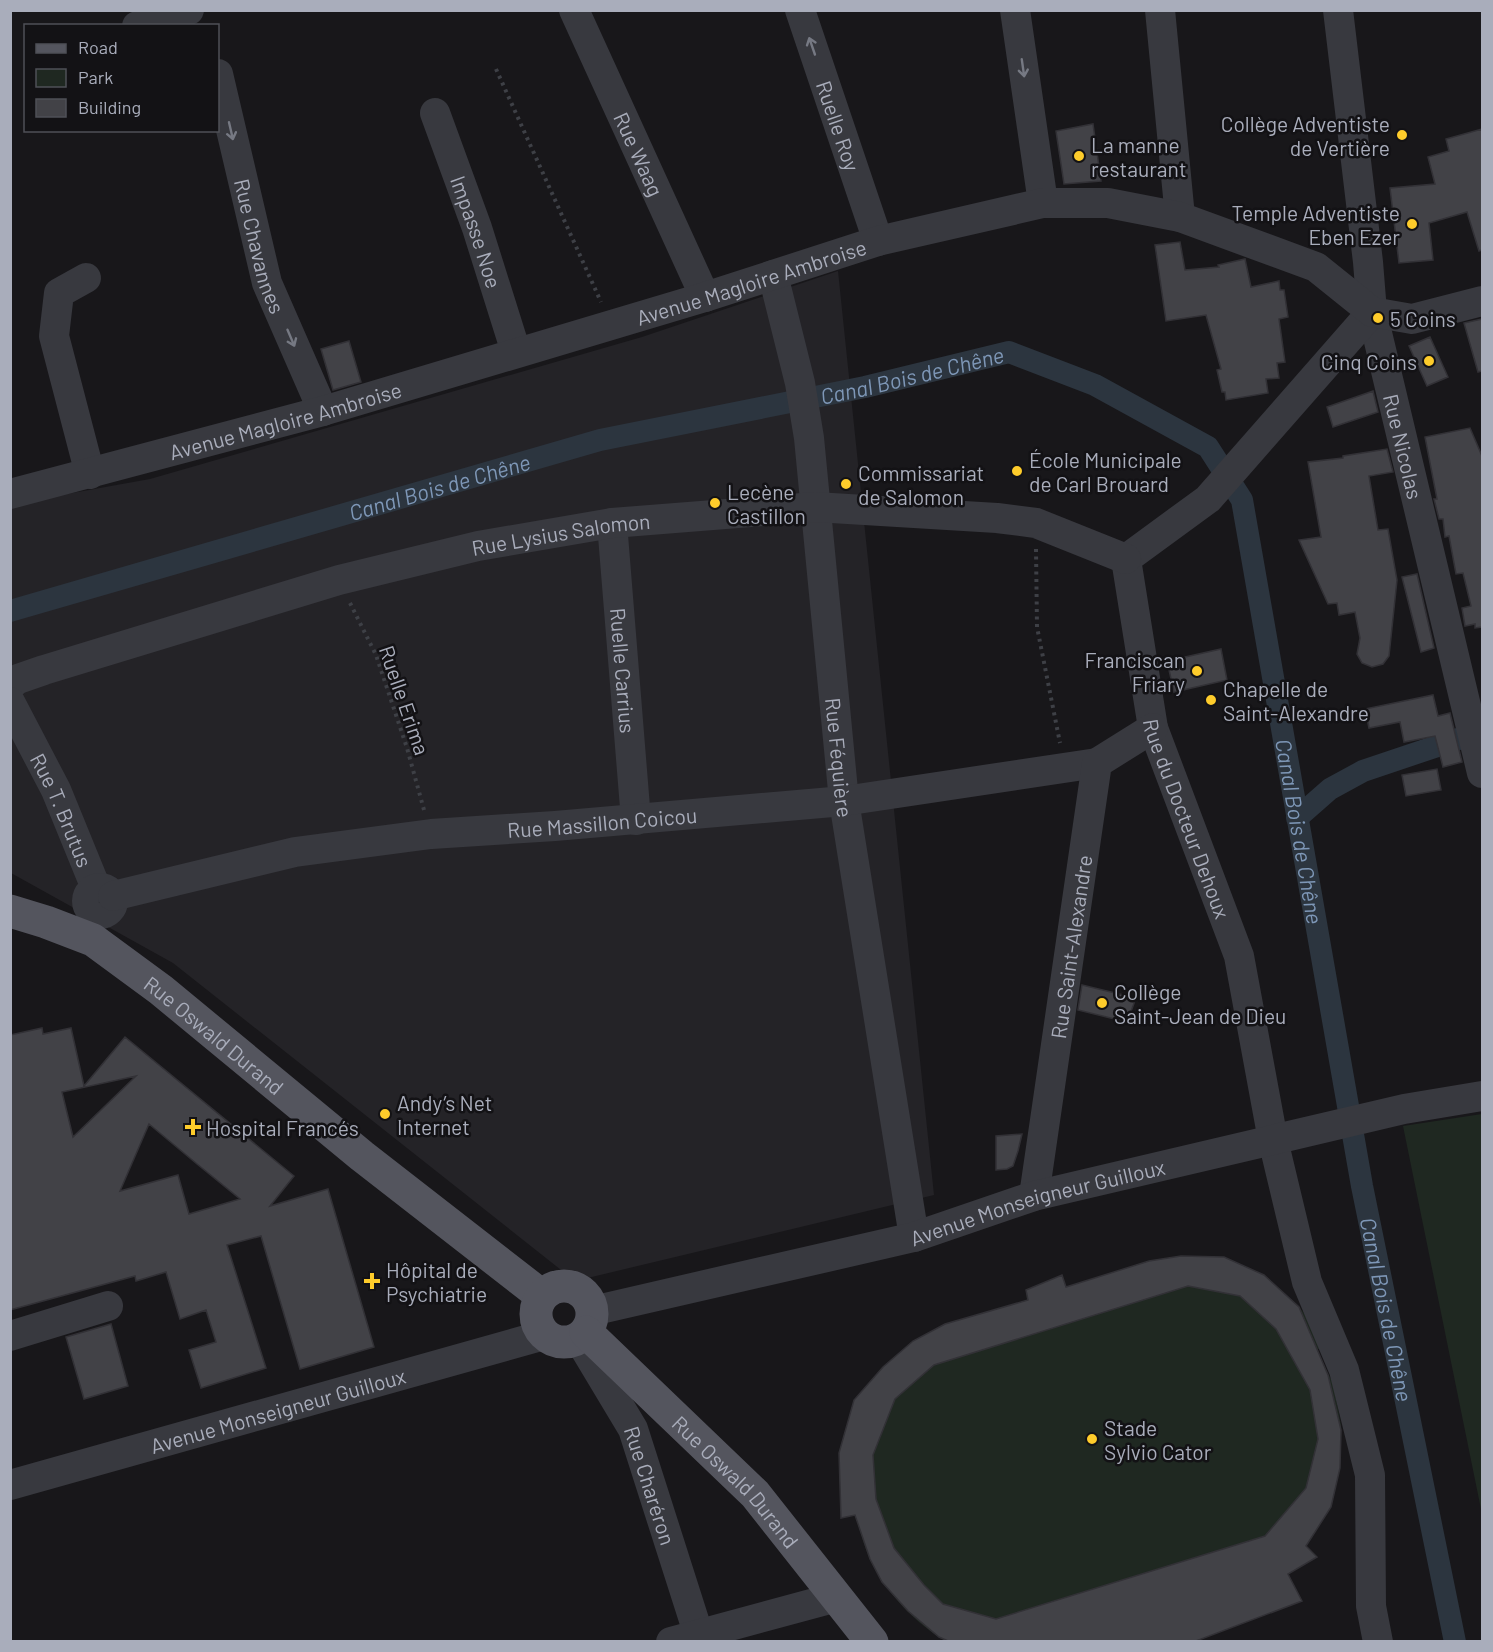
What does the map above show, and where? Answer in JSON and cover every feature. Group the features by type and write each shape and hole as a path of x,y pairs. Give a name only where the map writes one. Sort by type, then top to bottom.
{"main road":[{"name":"Rue Oswald Durand","path":"10,911 46,922 100,910 161,990 362,1156 542,1296"},
{"path":"558,1286 567,1286 584,1294 590,1302 586,1327 570,1342 561,1343 544,1335 536,1320 538,1304 542,1296 558,1286"},
{"name":"Rue Oswald Durand","path":"586,1327 755,1494 872,1641"}],"street":[{"path":"144,24 189,10"},
{"name":"Rue Waag","path":"574,10 705,297"},
{"name":"Ruelle Roy","path":"800,10 878,241"},
{"path":"1015,10 1043,202"},
{"path":"1160,10 1180,217"},
{"name":"Rue Nicolas","path":"1338,10 1372,312 1476,749"},
{"name":"Rue Chavannes","path":"219,78 267,283 323,411"},
{"name":"Impasse Noe","path":"435,113 477,228 516,352"},
{"name":"Avenue Magloire Ambroise","path":"10,494 323,411 705,297 878,241 1043,202 1108,203 1180,217 1316,267 1372,312 1412,319 1482,301"},
{"name":"Rue Féquière","path":"773,275 800,383 808,438 844,801 914,1237"},
{"path":"86,278 59,293 54,336 90,474"},
{"path":"1126,559 1208,499 1372,312"},
{"name":"Rue Lysius Salomon","path":"10,685 18,679 44,670 339,580 478,546 612,523 815,507 997,518 1036,523 1126,559"},
{"name":"Ruelle Carrius","path":"612,523 636,819"},
{"name":"Rue du Docteur Dehoux","path":"1126,559 1153,728 1239,956 1273,1140 1307,1282 1344,1370 1370,1474 1371,1606 1378,1641"},
{"name":"Rue T. Brutus","path":"10,702 56,790 100,910"},
{"path":"1097,763 1153,728"},
{"name":"Rue Massillon Coicou","path":"100,910 295,852 430,834 844,801 1097,763"},
{"name":"Rue Saint-Alexandre","path":"1034,1196 1097,763"},
{"name":"Avenue Monseigneur Guilloux","path":"586,1327 914,1237 1034,1196 1404,1109 1482,1096"},
{"path":"10,1336 108,1306"},
{"name":"Rue Charéron","path":"586,1327 633,1429 690,1639"},
{"name":"Avenue Monseigneur Guilloux","path":"10,1485 544,1335"},
{"path":"690,1639 837,1597"}],"path":[{"path":"496,69 611,324"},
{"path":"1036,523 1037,627 1062,755 1068,766"},
{"name":"Ruelle Erima","path":"339,580 376,655 407,748 430,834"}],"shaded area":[{"path":"838,271 934,1195 575,1281 173,963 11,873 11,504 150,479 642,337"}],"green space":[{"path":"1482,1114 1482,1514 1403,1126"},
{"name":"Stade Sylvio Cator","path":"1181,1256 1224,1257 1264,1275 1300,1308 1328,1345 1316,1350 1333,1383 1341,1425 1340,1468 1331,1507 1306,1546 1317,1557 1288,1574 1302,1601 1195,1641 948,1642 936,1635 903,1607 884,1584 870,1560 855,1515 841,1518 839,1453 854,1400 883,1367 913,1341 945,1324 1027,1300 1026,1290 1062,1275 1066,1287"}],"building":[{"name":"La manne restaurant","path":"1093,124 1101,181 1064,184 1056,131"},
{"path":"1482,129 1482,250 1479,251 1467,212 1429,223 1433,260 1399,263 1390,188 1435,184 1428,157 1449,151 1446,139"},
{"path":"1180,242 1185,270 1219,267 1218,265 1245,259 1251,287 1279,281 1280,290 1284,290 1288,317 1279,319 1285,362 1277,363 1279,378 1266,379 1268,393 1226,400 1217,370 1221,369 1206,315 1166,321 1155,245"},
{"path":"1482,319 1482,371 1478,372 1464,323"},
{"name":"Cinq Coins","path":"1430,337 1448,377 1427,386 1409,346"},
{"path":"349,341 361,382 333,390 321,349"},
{"path":"1373,391 1378,412 1333,427 1327,407"},
{"path":"1470,428 1482,456 1482,627 1475,628 1475,624 1465,626 1462,608 1471,606 1463,573 1456,574 1449,536 1445,537 1443,519 1439,519 1425,437"},
{"path":"1387,449 1393,472 1369,476 1378,530 1388,529 1397,580 1389,656 1383,664 1372,667 1362,663 1357,654 1360,638 1355,612 1339,615 1337,603 1328,604 1299,540 1321,537 1308,462"},
{"path":"1417,574 1434,648 1421,652 1402,577"},
{"name":"Franciscan Friary","path":"1221,649 1227,680 1174,692 1167,661"},
{"path":"1433,695 1438,716 1450,713 1462,762 1443,767 1435,736 1404,742 1400,722 1369,728 1365,709"},
{"path":"1437,769 1441,790 1406,796 1402,775"},
{"name":"Collège Saint-Jean de Dieu","path":"1082,985 1136,998 1127,1022 1078,1010"},
{"path":"42,1028 43,1034 71,1028 84,1086 125,1037 294,1176 270,1206 328,1189 374,1347 300,1369 261,1236 227,1245 266,1368 201,1388 189,1350 216,1342 206,1310 180,1319 166,1272 136,1281 135,1276 10,1310 10,1035","holes":["136,1076 73,1137 62,1092","149,1124 197,1164 240,1199 189,1214 178,1175 120,1191"]},
{"path":"1022,1134 1013,1166 996,1170 996,1136"},
{"path":"1181,1256 1224,1257 1264,1275 1299,1307 1328,1375 1341,1430 1340,1468 1331,1507 1306,1546 1317,1557 1288,1574 1302,1601 1196,1641 948,1641 939,1637 908,1611 882,1582 870,1559 855,1515 841,1518 839,1453 854,1400 883,1367 913,1341 945,1324 1028,1300 1026,1290 1062,1275 1066,1287 1149,1261","holes":["1188,1286 1240,1296 1276,1329 1310,1390 1318,1439 1306,1488 1265,1536 996,1619 943,1604 924,1585 894,1548 876,1499 873,1455 895,1399 934,1365"]},
{"path":"111,1324 128,1386 84,1399 66,1337"}],"waterway":[{"name":"Canal Bois de Chêne","path":"10,611 600,440 865,387 1009,352 1095,385 1208,447 1242,500 1362,1186 1455,1642"},
{"path":"1297,818 1330,789 1363,771 1482,731"}],"place":[{"name":"Collège Adventiste de Vertière","path":"1402,135"},
{"name":"La manne restaurant","path":"1079,156"},
{"name":"Temple Adventiste Eben Ezer","path":"1412,224"},
{"name":"5 Coins","path":"1378,318"},
{"name":"Cinq Coins","path":"1429,361"},
{"name":"École Municipale de Carl Brouard","path":"1017,471"},
{"name":"Commissariat de Salomon","path":"846,484"},
{"name":"Lecène Castillon","path":"715,503"},
{"name":"Franciscan Friary","path":"1197,671"},
{"name":"Chapelle de Saint-Alexandre","path":"1211,700"},
{"name":"Collège Saint-Jean de Dieu","path":"1102,1003"},
{"name":"Andy’s Net Internet","path":"385,1114"},
{"name":"Hospital Francés","path":"193,1127"},
{"name":"Hôpital de Psychiatrie","path":"372,1281"},
{"name":"Stade Sylvio Cator","path":"1092,1439"}]}
